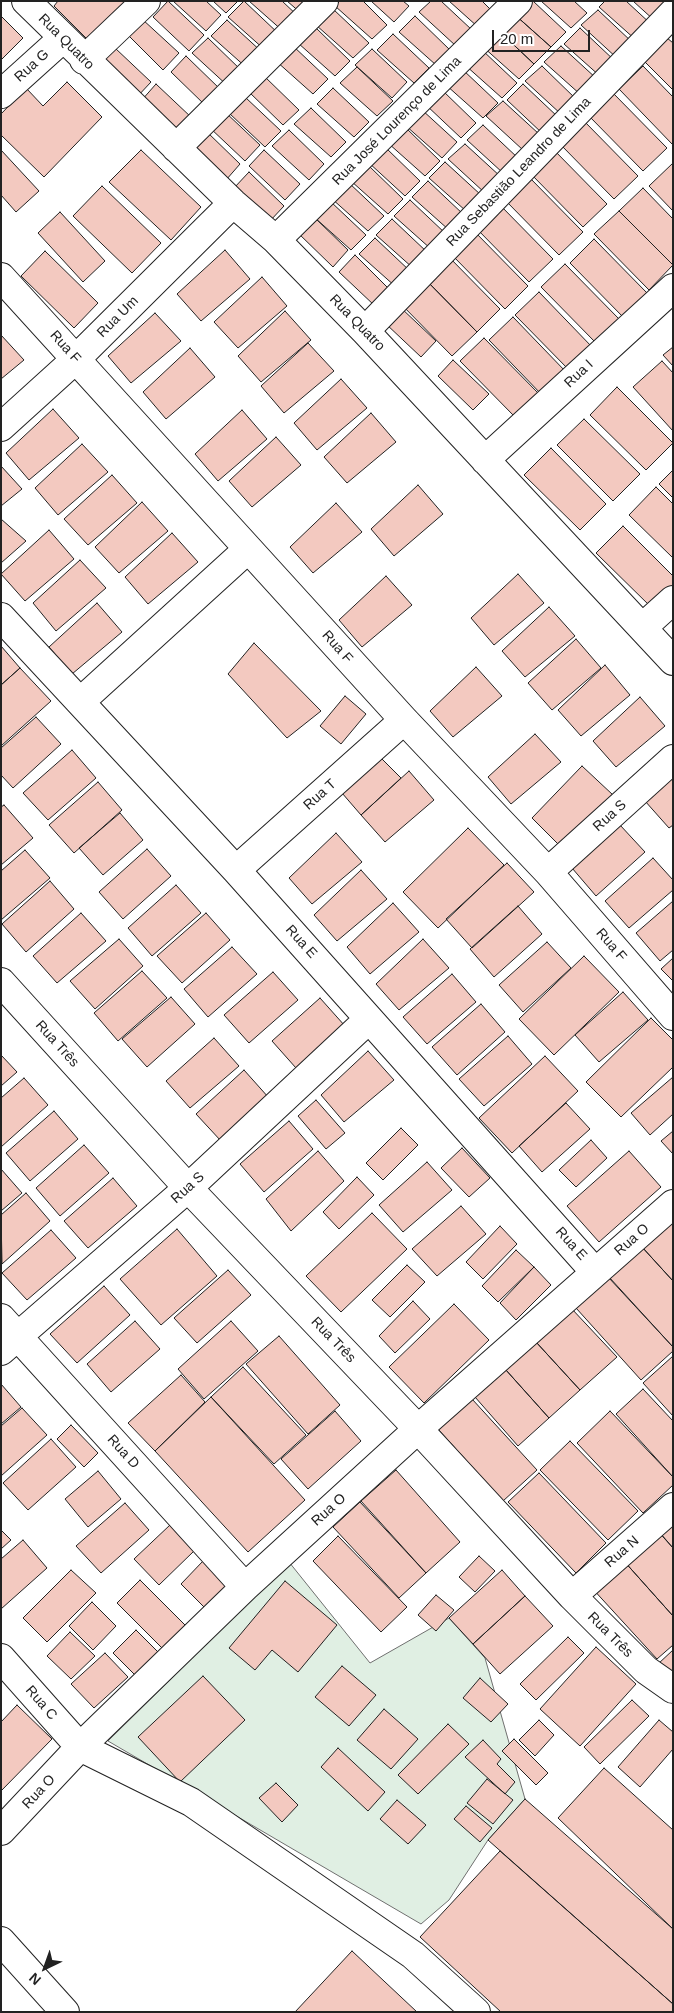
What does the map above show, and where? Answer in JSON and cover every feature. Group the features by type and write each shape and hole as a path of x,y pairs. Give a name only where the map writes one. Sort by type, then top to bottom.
{"street":[{"name":"Rua Quatro","path":"26,1 62,39 232,203 276,240 365,331 673,661"},
{"path":"84,60 146,1"},
{"path":"176,148 324,1"},
{"name":"Rua José Lourenço de Lima","path":"276,240 518,1"},
{"name":"Rua Sebastião Leandro de Lima","path":"365,331 673,13"},
{"name":"Rua G","path":"1,94 62,39"},
{"name":"Rua Um","path":"1,427 76,359 232,203"},
{"name":"Rua F","path":"1,277 404,720 548,872 673,1016"},
{"name":"Rua I","path":"485,460 673,288"},
{"path":"80,702 248,549"},
{"path":"643,628 673,600"},
{"name":"Rua E","path":"1,617 236,870 595,1272"},
{"name":"Rua T","path":"236,870 404,720"},
{"name":"Rua S","path":"548,872 673,759"},
{"name":"Rua Três","path":"1,982 188,1188 418,1429 572,1596 646,1670 673,1689"},
{"name":"Rua S","path":"7,1335 188,1188 370,1019"},
{"name":"Rua O","path":"1,1831 80,1747 245,1586 418,1429 673,1204"},
{"name":"Rua D","path":"7,1335 245,1586"},
{"name":"Rua N","path":"572,1596 673,1508"},
{"name":"Rua C","path":"1,1658 80,1747"},
{"path":"80,1747 192,1802 413,1955 476,2012"},
{"path":"1,1941 65,2012"}],"green space":[{"path":"289,1562 370,1663 449,1618 485,1658 525,1799 488,1840 449,1900 421,1924 108,1741"}],"building":[{"path":"58,1 126,1 88,40 54,6"},
{"path":"168,1 204,35 189,51 153,17"},
{"path":"173,1 206,1 221,15 206,31"},
{"path":"213,1 238,1 226,13"},
{"path":"244,1 280,35 265,50 228,17"},
{"path":"249,1 282,1 299,17 284,32"},
{"path":"287,1 315,1 302,14"},
{"path":"340,1 363,1 387,25 372,39 335,6"},
{"path":"371,1 403,1 409,6 394,22"},
{"path":"431,1 441,1 472,30 456,46 419,12"},
{"path":"449,1 482,1 493,12 478,27"},
{"path":"528,1 533,1 566,32 551,47 514,14"},
{"path":"541,1 574,1 587,13 571,28"},
{"path":"605,1 626,1 652,25 636,40 599,7"},
{"path":"633,1 665,1 670,6 655,21"},
{"path":"333,9 369,43 353,58 316,25"},
{"path":"598,10 633,43 618,59 581,25"},
{"path":"514,14 551,47 534,64 498,30"},
{"path":"1,16 23,38 1,60"},
{"path":"415,16 450,50 436,65 399,32"},
{"path":"142,19 179,53 163,70 128,35"},
{"path":"227,20 263,53 248,69 211,36"},
{"path":"315,27 350,61 335,76 298,43"},
{"path":"580,28 616,62 601,77 564,44"},
{"path":"498,30 534,64 519,79 482,46"},
{"path":"393,34 429,68 414,83 377,50"},
{"path":"666,37 673,43 673,90 643,60"},
{"path":"208,38 243,72 229,87 192,53"},
{"path":"292,45 328,79 313,94 276,61"},
{"path":"561,46 597,79 581,95 544,62"},
{"path":"115,48 151,82 136,98 100,64"},
{"path":"372,49 407,82 392,98 355,65"},
{"path":"481,49 517,83 502,98 465,65"},
{"path":"186,56 221,90 206,106 171,72"},
{"path":"542,66 577,100 562,115 525,81"},
{"path":"643,66 673,97 673,145 619,89"},
{"path":"357,67 393,101 377,116 340,83"},
{"path":"462,69 498,103 483,118 446,85"},
{"path":"263,75 299,110 283,125 248,91"},
{"path":"67,82 102,117 44,177 1,135 1,114 26,88 43,106"},
{"path":"156,84 192,118 177,134 141,101"},
{"path":"523,84 559,118 543,134 507,100"},
{"path":"333,88 369,122 354,137 317,104"},
{"path":"441,89 476,123 461,138 425,104"},
{"path":"612,92 667,148 643,171 588,115"},
{"path":"245,97 281,131 265,147 229,113"},
{"path":"503,101 539,134 523,150 486,116"},
{"path":"311,108 346,142 331,157 294,124"},
{"path":"421,109 457,142 442,158 405,125"},
{"path":"224,111 260,145 245,161 209,127"},
{"path":"583,120 638,176 614,199 559,143"},
{"path":"483,125 519,159 503,173 467,140"},
{"path":"405,127 440,161 425,176 388,143"},
{"path":"205,130 240,164 226,180 189,146"},
{"path":"289,130 324,164 309,180 272,146"},
{"path":"465,144 501,177 485,193 448,159"},
{"path":"385,147 420,181 405,196 368,162"},
{"path":"552,148 607,204 583,227 528,171"},
{"path":"1,150 39,191 16,212 1,195"},
{"path":"141,150 201,207 171,240 109,182"},
{"path":"264,150 300,184 285,200 249,166"},
{"path":"445,162 481,195 466,211 429,178"},
{"path":"673,163 673,211 649,186"},
{"path":"368,165 403,199 388,214 351,181"},
{"path":"249,172 284,206 269,222 234,188"},
{"path":"528,176 583,232 559,255 504,199"},
{"path":"428,181 464,215 449,230 412,197"},
{"path":"348,182 384,216 368,231 331,198"},
{"path":"102,186 161,243 132,273 73,216"},
{"path":"643,188 673,219 673,265 619,211"},
{"path":"410,200 446,234 431,249 394,216"},
{"path":"330,201 366,235 351,250 314,217"},
{"path":"498,203 553,259 529,282 474,226"},
{"path":"619,211 673,265 649,290 594,234"},
{"path":"60,212 105,261 83,282 38,233"},
{"path":"313,216 348,250 333,267 297,232"},
{"path":"392,219 428,253 413,268 376,235"},
{"path":"473,230 528,286 505,309 450,253"},
{"path":"375,238 411,272 396,287 359,254"},
{"path":"594,239 649,295 625,319 570,263"},
{"path":"225,250 250,279 201,321 177,294"},
{"path":"45,251 98,303 74,328 21,276"},
{"path":"445,253 500,309 477,332 422,276"},
{"path":"355,255 390,290 375,306 339,272"},
{"path":"565,264 620,320 596,343 541,287"},
{"path":"422,276 477,332 452,356 397,300"},
{"path":"262,277 287,306 238,348 214,322"},
{"path":"539,292 593,348 570,371 515,315"},
{"path":"400,307 436,341 421,357 385,323"},
{"path":"285,311 311,340 261,382 238,356"},
{"path":"155,313 181,341 131,383 108,356"},
{"path":"513,317 567,373 543,396 489,340"},
{"path":"1,335 24,360 1,379"},
{"path":"484,338 539,394 515,417 460,361"},
{"path":"308,343 334,371 284,413 261,386"},
{"path":"673,347 673,366 663,355"},
{"path":"190,348 215,377 166,419 143,392"},
{"path":"453,360 489,394 473,410 438,376"},
{"path":"662,361 673,373 673,431 633,387"},
{"path":"341,379 367,408 317,450 294,423"},
{"path":"617,387 673,443 646,470 590,415"},
{"path":"53,409 79,438 29,480 6,453"},
{"path":"242,410 267,439 218,481 195,454"},
{"path":"371,413 396,442 347,483 324,457"},
{"path":"584,419 640,474 613,501 557,445"},
{"path":"276,437 301,465 252,507 229,481"},
{"path":"82,444 108,472 58,515 35,488"},
{"path":"551,448 606,504 580,530 524,475"},
{"path":"1,466 22,489 1,506"},
{"path":"673,470 673,498 659,484"},
{"path":"112,475 137,503 88,545 64,519"},
{"path":"418,485 443,514 394,556 371,529"},
{"path":"656,487 673,504 673,558 629,515"},
{"path":"142,502 168,531 119,573 95,547"},
{"path":"336,503 362,532 313,573 290,547"},
{"path":"1,519 26,541 1,563"},
{"path":"623,526 673,576 673,587 652,608 596,553"},
{"path":"49,530 74,559 25,601 1,574"},
{"path":"172,533 198,562 148,604 125,577"},
{"path":"80,560 106,588 56,631 33,603"},
{"path":"518,574 544,603 494,645 471,618"},
{"path":"386,576 412,605 362,647 339,620"},
{"path":"97,603 122,632 72,674 49,647"},
{"path":"549,607 575,636 525,677 502,651"},
{"path":"576,639 601,668 552,710 528,683"},
{"path":"254,643 321,711 287,738 228,674"},
{"path":"1,646 20,668 1,685"},
{"path":"605,665 630,695 581,736 558,710"},
{"path":"476,667 502,696 453,737 430,711"},
{"path":"20,668 51,701 1,746 1,685"},
{"path":"345,696 366,714 341,744 320,726"},
{"path":"640,697 665,726 616,767 593,741"},
{"path":"36,717 61,744 13,788 1,775 1,748"},
{"path":"535,734 561,762 511,804 488,777"},
{"path":"72,750 96,778 48,820 23,793"},
{"path":"379,756 401,778 361,815 342,793"},
{"path":"582,766 613,795 562,848 532,818"},
{"path":"409,771 434,800 385,842 361,815"},
{"path":"673,776 673,825 669,828 645,801"},
{"path":"98,782 122,810 74,853 49,825"},
{"path":"4,805 33,838 1,865 1,807"},
{"path":"120,813 143,840 103,875 79,848"},
{"path":"620,825 645,852 596,896 572,868"},
{"path":"468,828 504,865 438,928 403,892"},
{"path":"336,833 362,862 312,904 289,878"},
{"path":"147,849 171,876 123,919 99,892"},
{"path":"25,850 50,878 1,920 1,871"},
{"path":"653,858 673,880 673,890 629,928 605,901"},
{"path":"507,863 534,892 472,948 446,919"},
{"path":"361,870 387,899 337,941 314,915"},
{"path":"50,881 74,909 26,952 2,924"},
{"path":"176,885 201,913 152,956 128,928"},
{"path":"673,901 673,950 660,961 636,933"},
{"path":"393,903 419,932 370,974 347,947"},
{"path":"518,906 542,934 494,977 470,949"},
{"path":"81,913 106,941 57,983 33,956"},
{"path":"206,913 230,940 182,983 157,956"},
{"path":"119,939 143,966 95,1009 70,981"},
{"path":"423,939 449,968 399,1010 376,984"},
{"path":"547,942 571,968 523,1012 499,985"},
{"path":"232,947 257,974 208,1017 184,989"},
{"path":"584,956 619,992 554,1055 519,1019"},
{"path":"673,958 673,981 661,969"},
{"path":"142,971 167,998 118,1041 94,1013"},
{"path":"273,972 298,1000 249,1043 224,1015"},
{"path":"452,974 476,1002 427,1044 403,1017"},
{"path":"623,992 648,1020 599,1062 575,1035"},
{"path":"171,997 195,1024 147,1067 122,1039"},
{"path":"320,998 345,1026 296,1068 272,1041"},
{"path":"481,1004 505,1032 457,1075 432,1047"},
{"path":"651,1018 673,1040 673,1067 621,1117 586,1082"},
{"path":"508,1036 532,1064 484,1106 459,1079"},
{"path":"214,1038 239,1066 190,1108 166,1081"},
{"path":"368,1051 394,1080 344,1122 321,1095"},
{"path":"1,1055 17,1072 1,1086"},
{"path":"545,1056 578,1091 512,1153 479,1118"},
{"path":"244,1070 269,1098 221,1141 196,1114"},
{"path":"673,1077 673,1114 650,1135 631,1113"},
{"path":"24,1078 48,1105 1,1147 1,1098"},
{"path":"316,1100 345,1133 326,1149 298,1116"},
{"path":"566,1103 590,1129 542,1172 519,1146"},
{"path":"54,1111 78,1139 30,1181 6,1153"},
{"path":"289,1121 313,1149 264,1192 240,1164"},
{"path":"401,1128 418,1145 383,1180 366,1163"},
{"path":"673,1131 673,1154 661,1141"},
{"path":"591,1140 607,1158 576,1187 559,1170"},
{"path":"84,1145 109,1173 60,1216 36,1188"},
{"path":"462,1148 490,1178 469,1197 441,1168"},
{"path":"318,1151 344,1181 291,1231 266,1199"},
{"path":"629,1151 661,1187 599,1242 567,1206"},
{"path":"427,1162 452,1190 403,1232 379,1205"},
{"path":"1,1169 22,1193 1,1211"},
{"path":"357,1177 374,1195 339,1229 323,1212"},
{"path":"113,1178 137,1206 88,1248 64,1221"},
{"path":"26,1193 50,1221 2,1264 1,1215"},
{"path":"461,1206 486,1234 437,1276 412,1249"},
{"path":"372,1213 407,1249 341,1312 306,1276"},
{"path":"673,1219 673,1281 642,1247"},
{"path":"500,1226 517,1244 483,1279 466,1262"},
{"path":"177,1229 217,1276 161,1325 120,1279"},
{"path":"51,1230 76,1258 27,1300 2,1273"},
{"path":"642,1247 673,1281 673,1347 609,1277"},
{"path":"516,1250 534,1267 498,1302 482,1286"},
{"path":"407,1265 425,1282 390,1317 372,1300"},
{"path":"534,1267 551,1285 516,1320 500,1303"},
{"path":"228,1270 251,1295 197,1343 174,1318"},
{"path":"609,1278 673,1347 673,1351 641,1380 576,1308"},
{"path":"104,1286 130,1315 77,1363 50,1334"},
{"path":"413,1301 430,1319 395,1353 379,1336"},
{"path":"454,1304 489,1340 424,1403 389,1367"},
{"path":"571,1308 617,1357 580,1390 536,1342"},
{"path":"135,1321 160,1349 111,1392 87,1364"},
{"path":"231,1321 258,1351 204,1399 178,1369"},
{"path":"279,1336 340,1405 308,1434 246,1364"},
{"path":"536,1342 580,1390 549,1418 505,1369"},
{"path":"673,1356 673,1416 643,1383"},
{"path":"243,1367 306,1435 274,1464 211,1397"},
{"path":"506,1370 549,1418 518,1446 475,1397"},
{"path":"181,1375 205,1402 155,1451 128,1423"},
{"path":"1,1384 21,1407 1,1424"},
{"path":"643,1389 673,1421 673,1477 616,1414"},
{"path":"211,1397 305,1500 248,1552 155,1451"},
{"path":"472,1399 537,1470 503,1501 438,1429"},
{"path":"22,1408 47,1435 1,1476 1,1426"},
{"path":"335,1411 361,1441 308,1489 281,1459"},
{"path":"610,1411 673,1477 673,1485 643,1513 577,1443"},
{"path":"71,1425 98,1453 84,1467 57,1439"},
{"path":"51,1439 76,1467 28,1510 3,1483"},
{"path":"570,1441 638,1511 608,1540 540,1470"},
{"path":"396,1470 460,1542 426,1573 361,1501"},
{"path":"98,1471 121,1499 88,1527 65,1499"},
{"path":"539,1473 606,1543 576,1573 508,1502"},
{"path":"360,1502 426,1573 399,1598 333,1527"},
{"path":"125,1503 149,1530 101,1573 76,1546"},
{"path":"673,1515 673,1548 661,1534"},
{"path":"170,1525 194,1551 159,1585 134,1559"},
{"path":"656,1529 673,1548 673,1616 623,1560"},
{"path":"1,1530 11,1540 1,1549"},
{"path":"338,1536 407,1607 381,1632 313,1561"},
{"path":"23,1540 47,1568 1,1609 1,1559"},
{"path":"479,1556 495,1571 475,1592 459,1577"},
{"path":"204,1560 229,1584 205,1608 181,1584"},
{"path":"623,1560 673,1616 673,1645 657,1659 591,1587"},
{"path":"71,1570 96,1593 47,1642 23,1618"},
{"path":"502,1570 525,1596 473,1644 449,1618"},
{"path":"140,1580 186,1626 163,1649 117,1603"},
{"path":"285,1581 337,1625 298,1672 272,1650 255,1670 229,1648"},
{"path":"436,1595 454,1610 436,1631 418,1615"},
{"path":"525,1596 553,1626 500,1674 473,1644"},
{"path":"92,1602 116,1626 93,1650 69,1626"},
{"path":"136,1630 160,1654 137,1677 113,1653"},
{"path":"70,1632 95,1656 71,1679 47,1656"},
{"path":"568,1637 584,1653 536,1700 520,1684"},
{"path":"596,1647 636,1684 580,1746 540,1709"},
{"path":"673,1650 673,1672 658,1664"},
{"path":"105,1653 128,1677 94,1708 71,1684"},
{"path":"342,1666 376,1695 349,1726 315,1697"},
{"path":"203,1676 245,1720 180,1782 138,1737"},
{"path":"480,1678 508,1704 491,1722 463,1698"},
{"path":"632,1700 649,1716 600,1764 584,1747"},
{"path":"17,1705 52,1739 1,1791 1,1722"},
{"path":"384,1709 418,1739 391,1769 357,1740"},
{"path":"539,1720 554,1735 535,1756 519,1740"},
{"path":"659,1720 673,1732 673,1749 640,1787 618,1767"},
{"path":"448,1724 469,1744 418,1794 398,1775"},
{"path":"514,1739 548,1773 536,1785 502,1751"},
{"path":"483,1740 501,1759 497,1764 515,1782 505,1794 465,1757"},
{"path":"338,1748 385,1792 368,1811 321,1767"},
{"path":"604,1768 673,1830 673,1929 558,1818"},
{"path":"487,1779 513,1800 493,1824 467,1803"},
{"path":"276,1783 298,1805 282,1822 259,1798"},
{"path":"525,1799 673,1929 673,2004 488,1840"},
{"path":"397,1800 426,1825 408,1844 380,1819"},
{"path":"466,1806 492,1828 480,1842 454,1819"},
{"path":"500,1851 673,2004 673,2012 501,2012 420,1937"},
{"path":"352,1951 417,2012 295,2012"}]}
